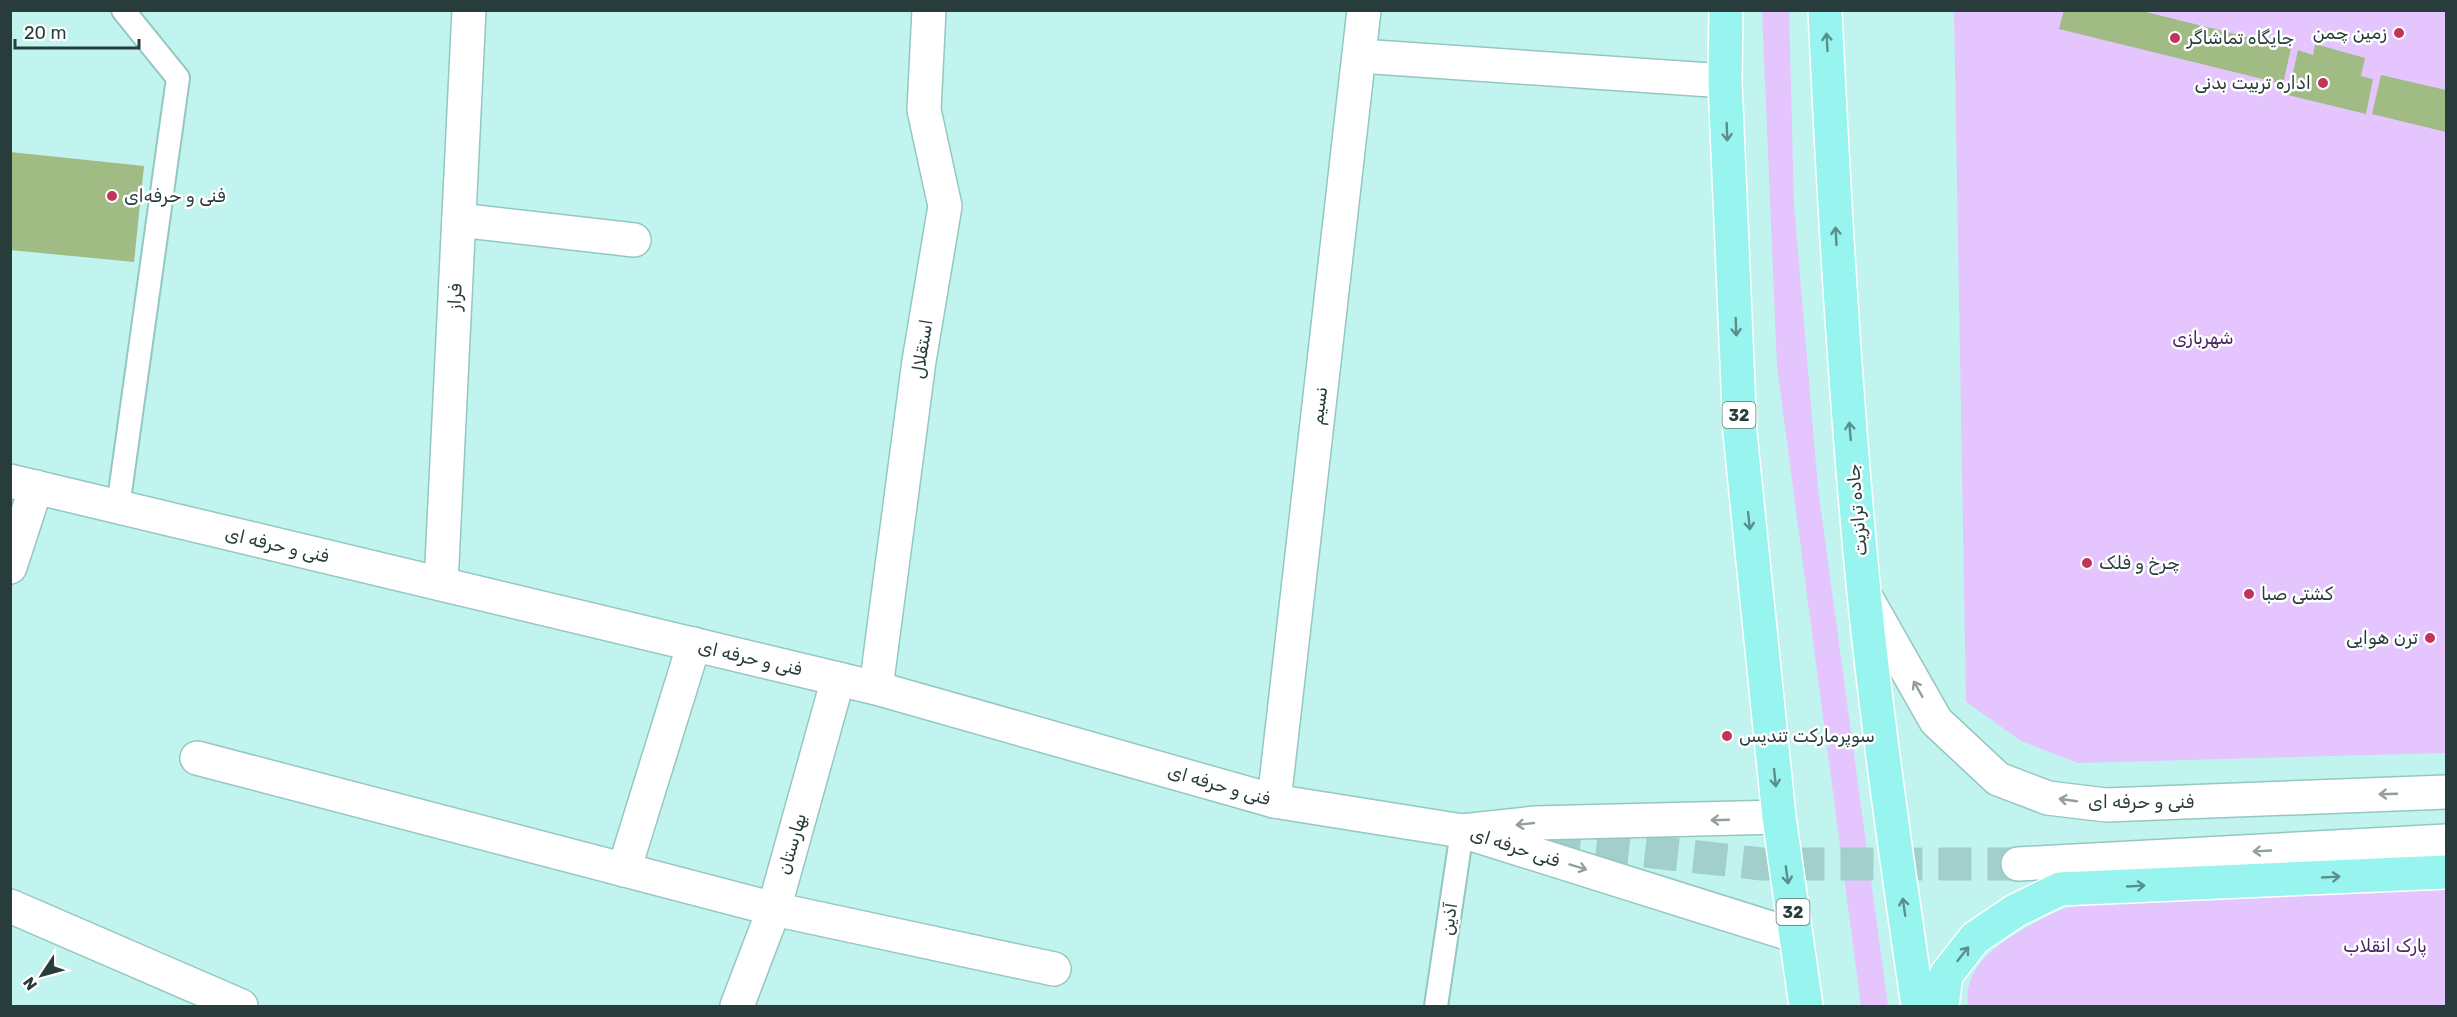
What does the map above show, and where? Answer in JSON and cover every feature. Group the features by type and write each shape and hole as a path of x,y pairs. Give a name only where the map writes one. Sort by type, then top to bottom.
{"main road":[{"name":"32","path":"1726,10 1725,81 1740,433 1779,817 1806,1006"},
{"name":"جاده ترانزیت","path":"1825,10 1837,258 1864,594 1887,789 1918,1006"},
{"path":"1942,1006 1946,975 1975,938 2015,910 2060,889 2446,872"}],"street":[{"name":"فراز","path":"441,584 469,10"},
{"name":"استقلال","path":"876,688 919,362 945,206 924,110 929,10"},
{"name":"نسيم","path":"1274,801 1364,10"},
{"path":"1360,56 1725,81"},
{"path":"459,220 634,240"},
{"name":"فنی و حرفه ای","path":"19,486 118,507 876,688 1274,801 1462,831"},
{"path":"10,567 19,486"},
{"name":"فنی و حرفه ای","path":"1864,594 1936,721 1998,779 2048,798 2106,805 2446,792"},
{"path":"624,870 694,644"},
{"name":"بهارستان","path":"737,1006 774,909 838,679"},
{"path":"197,758 774,909 1054,969"},
{"name":"فنی حرفه ای","path":"1462,831 1535,823 1779,817"},
{"name":"فنی حرفه ای","path":"1462,831 1796,936"},
{"path":"2018,864 2446,841"},
{"path":"10,906 241,1006"}],"lane":[{"path":"118,507 178,78 123,10"},
{"name":"آذین","path":"1436,1006 1462,831"}],"green space":[{"path":"1762,11 1789,11 1794,205 1818,488 1888,1006 1861,1006 1777,366"},
{"name":"شهربازی","path":"1954,11 2446,11 2446,753 2078,763 2021,741 1966,702"},
{"name":"پارک انقلاب","path":"2446,882 2446,1006 1968,1006 1971,979 1984,958 2004,941 2044,918 2079,904 2123,895"}],"building":[{"name":"جایگاه تماشاگر","path":"2064,10 2138,10 2291,48 2283,84 2059,29"},
{"path":"2315,44 2365,58 2361,76 2373,79 2366,114 2288,95 2298,50 2313,55"},
{"path":"2381,75 2446,90 2446,132 2372,114"},
{"path":"10,152 144,166 134,262 10,250"}],"tunnel":[{"path":"1499,835 1762,864 2018,864"}],"place":[{"name":"زمین چمن","path":"2399,33"},
{"name":"جایگاه تماشاگر","path":"2175,38"},
{"name":"اداره تربیت بدنی","path":"2323,83"},
{"name":"فنی و حرفه‌ای","path":"112,196"},
{"name":"چرخ و فلک","path":"2087,563"},
{"name":"کشتی صبا","path":"2249,594"},
{"name":"ترن هوایی","path":"2430,638"},
{"name":"سوپرمارکت تندیس","path":"1727,736"}]}
